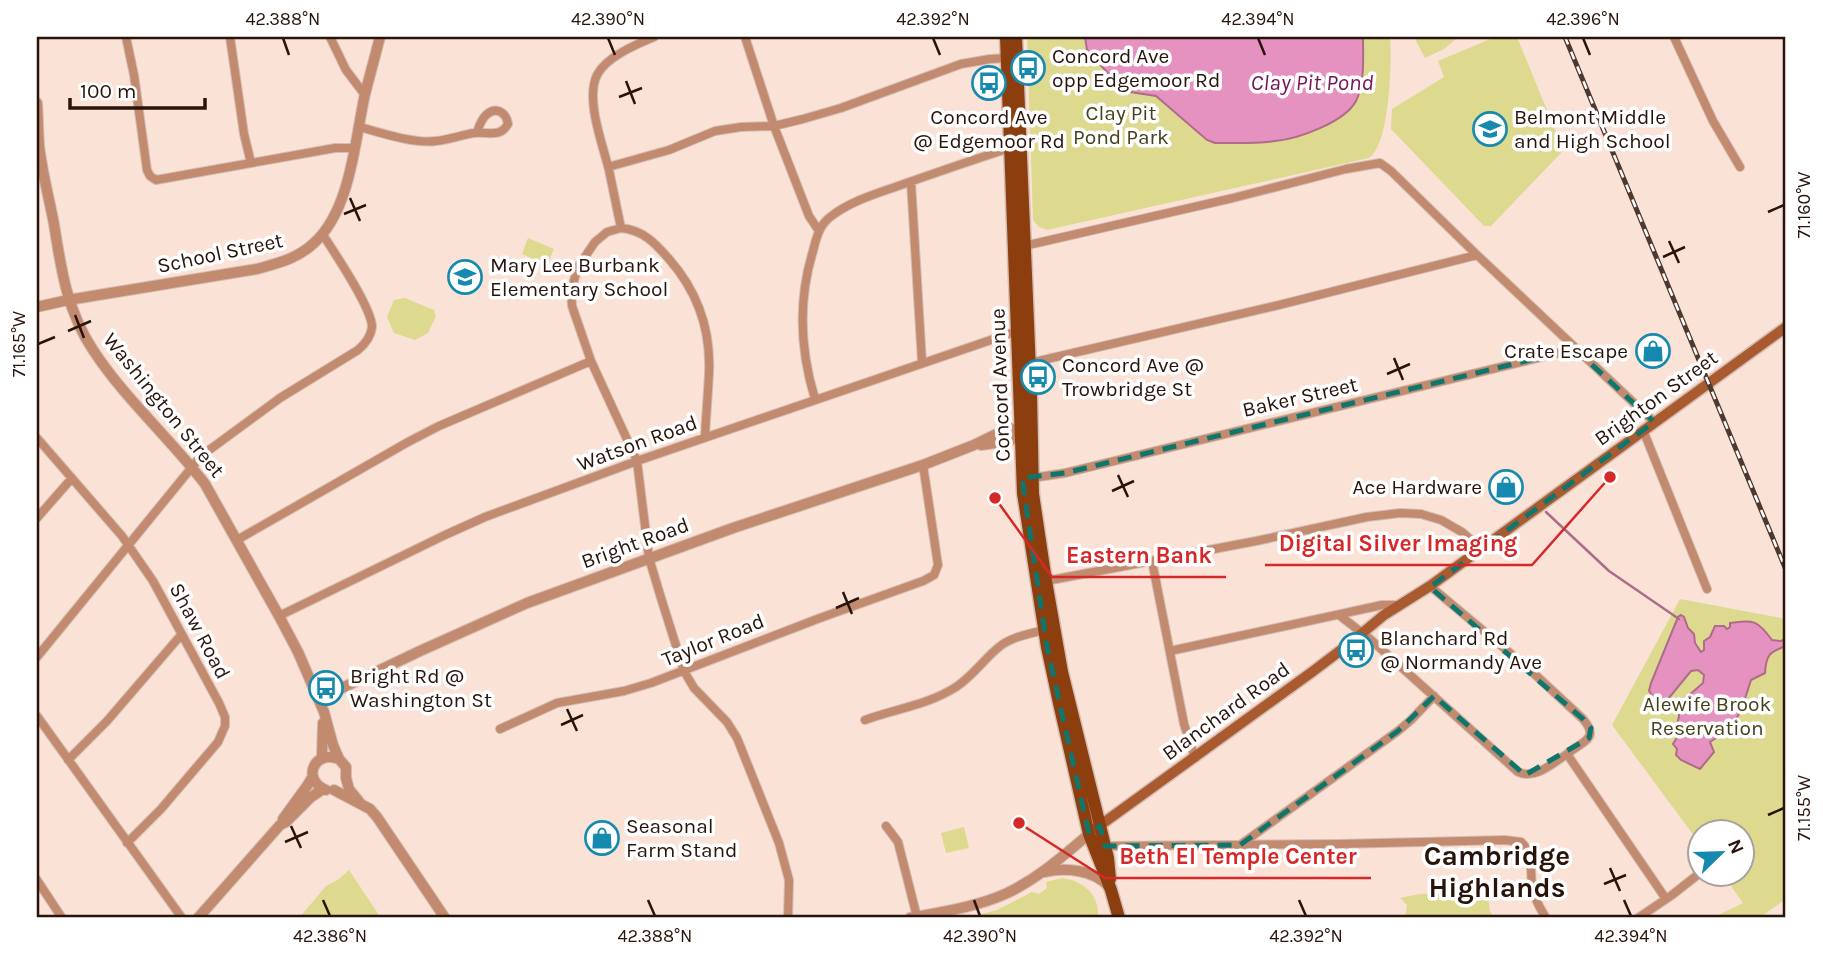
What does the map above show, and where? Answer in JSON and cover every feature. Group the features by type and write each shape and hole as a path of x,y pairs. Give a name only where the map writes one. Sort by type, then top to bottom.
{"main road":[{"name":"Concord Avenue","path":"1006,37 1012,58"},
{"name":"Concord Avenue","path":"1016,37 1012,58 1027,478 1044,630 1057,694 1118,918"},
{"name":"Brighton Street","path":"1549,500 1786,327"},
{"name":"Concord Avenue","path":"1027,478 1094,830 1105,846 1111,890"},
{"name":"Blanchard Road","path":"1094,830 1195,758 1384,615 1430,586 1549,500"}],"street":[{"path":"126,37 147,170 156,180 335,148 355,148"},
{"path":"230,37 244,134 251,163"},
{"path":"330,37 346,70 365,95"},
{"name":"School Street","path":"37,305 244,271 287,261 300,255 323,235 341,202 380,37"},
{"path":"621,228 597,124 594,104 596,77 605,64 634,45 654,37"},
{"path":"745,37 774,126 809,216 819,231"},
{"path":"1674,37 1713,121 1740,167"},
{"path":"608,167 669,150 715,131 774,126 841,108 961,64 1012,58"},
{"name":"Washington Street","path":"37,103 38,147 68,300 79,327 104,367 205,484 279,616 319,699 339,759"},
{"path":"360,127 433,142 477,132"},
{"path":"815,399 806,362 803,304 806,274 819,231 827,219 874,195 1015,146"},
{"path":"1019,246 1380,163 1654,422"},
{"path":"911,182 922,362"},
{"path":"705,437 709,371 706,335 698,303 684,276 646,235 634,229 621,228 607,233 595,242 578,267 571,291 572,306 591,362 637,461 649,558 684,671 694,688 727,722 737,738 786,864 789,880 788,918"},
{"path":"37,657 201,456 280,398 358,350 369,337 372,326 368,313 344,267 323,235"},
{"path":"1025,364 1279,305 1477,255"},
{"name":"Watson Road","path":"279,616 485,517 705,437 1023,329"},
{"name":"Baker Street","path":"1027,478 1065,473 1575,349"},
{"path":"237,540 439,426 591,362"},
{"path":"1643,430 1707,589"},
{"name":"Bright Road","path":"319,699 527,603 974,445 1010,442 1026,431"},
{"name":"Shaw Road","path":"37,438 129,546 153,581 225,717 225,726 218,742 127,844"},
{"name":"Taylor Road","path":"500,729 558,703 624,691 684,671 934,575 938,565 923,465"},
{"path":"37,517 72,478"},
{"path":"1046,582 1367,517 1400,513 1421,514 1441,520 1481,549"},
{"path":"1152,561 1185,723 1195,758"},
{"path":"1339,615 1363,633 1518,772 1533,775 1589,738 1591,727 1583,719 1529,669 1430,586"},
{"path":"1170,650 1382,605 1401,605"},
{"path":"865,719 911,707 944,694 968,678 1000,646 1012,639 1044,630"},
{"path":"68,760 107,721 181,635"},
{"path":"1240,845 1398,731 1434,696"},
{"name":"Washington Street","path":"322,757 324,712"},
{"path":"37,716 181,918"},
{"path":"1567,754 1666,899"},
{"path":"361,804 315,782 314,765 322,757 333,756 346,767 349,789 361,804 377,817 445,918"},
{"path":"198,918 280,825 313,776"},
{"path":"280,825 311,797 339,787 346,778"},
{"path":"887,826 898,842 913,917"},
{"name":"Blanchard Road","path":"913,917 996,898 1017,888 1041,873 1094,830"},
{"path":"1105,846 1505,840 1521,842 1528,851 1536,901 1546,918"},
{"path":"1041,873 1064,869 1094,876 1104,881 1111,890"},
{"path":"37,880 61,918"},
{"path":"1638,918 1686,884"}],"highlighted area":[{"path":"1575,349 1654,422 1430,587 1583,719 1591,728 1589,738 1525,775 1434,696 1398,731 1240,845 1105,846 1100,826 1089,834 1047,647 1022,478 1065,473"}],"green space":[{"name":"Clay Pit Pond Park","path":"1027,37 1390,37 1390,82 1381,137 1376,150 1369,158 1047,230 1039,227 1033,220"},
{"path":"1414,37 1458,37 1444,49 1425,58"},
{"path":"1495,37 1517,37 1562,147 1561,153 1491,226 1484,226 1391,129 1392,109 1444,77 1438,61"},
{"path":"528,238 554,249 547,265 522,254"},
{"path":"405,298 434,310 436,316 428,333 415,340 394,333 387,317 394,300"},
{"name":"Alewife Brook Reservation","path":"1680,599 1786,620 1786,899 1759,918 1712,918 1743,903 1732,888 1756,888 1756,818 1686,818 1686,825 1612,725"},
{"path":"964,827 969,848 946,853 941,833"},
{"path":"349,870 381,918 299,918 326,886"},
{"path":"1062,878 1077,882 1089,890 1096,902 1098,918 967,918 997,910 1032,892 1039,894 1047,888 1046,882"},
{"path":"1487,891 1490,911 1494,918 1405,918 1407,905 1400,898 1420,894"}],"water":[{"name":"Clay Pit Pond","path":"1085,37 1363,37 1361,86 1350,109 1332,122 1308,133 1268,142 1215,143 1207,140 1156,96 1124,91 1087,50"},
{"path":"1681,615 1694,634 1695,643 1701,652 1704,650 1704,641 1710,637 1715,626 1724,626 1727,629 1730,623 1755,623 1772,640 1781,641 1786,638 1786,646 1773,652 1768,658 1765,673 1751,680 1742,708 1732,727 1710,742 1714,752 1700,769 1681,760 1676,755 1677,749 1673,744 1679,734 1676,729 1678,702 1703,683 1704,675 1698,670 1691,671 1664,704 1656,701 1649,691"}],"waterway":[{"path":"1546,512 1609,571 1679,619"}],"railway":[{"path":"1565,37 1786,570"}],"place":[{"name":"Concord Ave opp Edgemoor Rd","path":"1028,68"},
{"name":"Concord Ave @ Edgemoor Rd","path":"989,83"},
{"name":"Belmont Middle and High School","path":"1490,129"},
{"name":"Mary Lee Burbank Elementary School","path":"465,277"},
{"name":"Crate Escape","path":"1653,351"},
{"name":"Concord Ave @ Trowbridge St","path":"1038,377"},
{"name":"Digital Silver Imaging","path":"1610,477"},
{"name":"Ace Hardware","path":"1506,487"},
{"name":"Eastern Bank","path":"995,498"},
{"name":"Blanchard Rd @ Normandy Ave","path":"1356,650"},
{"name":"Bright Rd @ Washington St","path":"326,688"},
{"name":"Beth El Temple Center","path":"1019,823"},
{"name":"Seasonal Farm Stand","path":"602,838"}],"district":[{"name":"Cambridge Highlands","path":"1497,871"}]}
